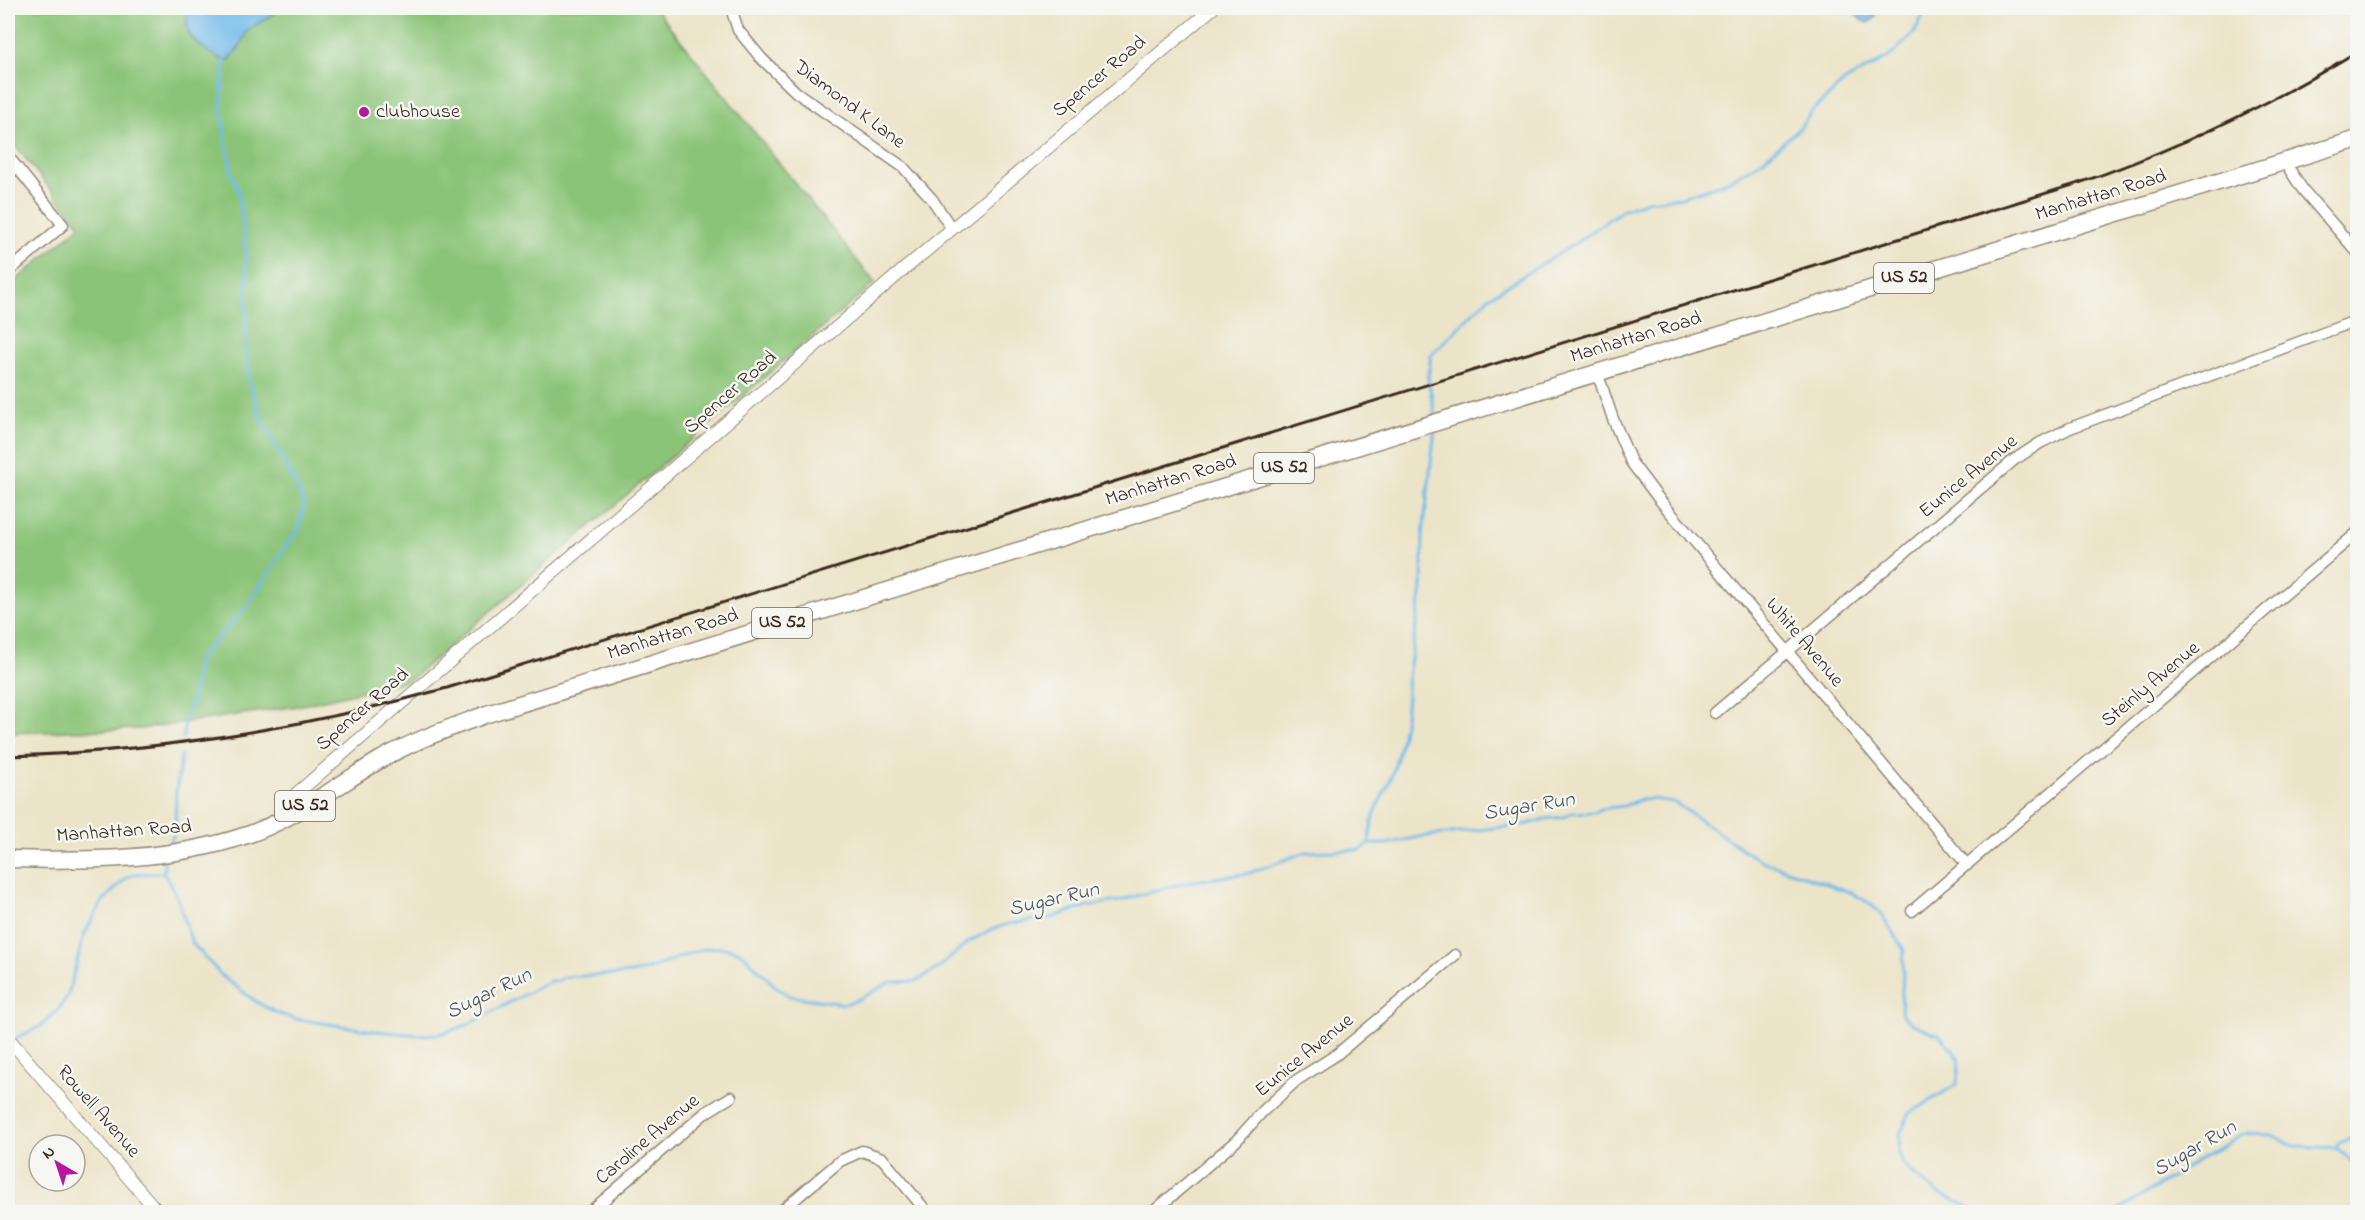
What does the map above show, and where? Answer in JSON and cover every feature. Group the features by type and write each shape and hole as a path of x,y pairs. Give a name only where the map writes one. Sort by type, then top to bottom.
{"main road":[{"name":"Manhattan Road","path":"8,859 96,859 163,854 212,845 248,834 286,817 381,760 430,735 487,714 2358,139"}],"street":[{"name":"Diamond K Lane","path":"731,8 738,30 761,58 796,92 847,130 903,167 932,200 952,229"},
{"name":"Spencer Road","path":"286,817 296,794 1212,8"},
{"path":"8,156 63,225 8,272"},
{"path":"2284,161 2303,190 2358,253"},
{"name":"Eunice Avenue","path":"1715,713 1789,653 2014,460 2040,443 2070,429 2358,320"},
{"name":"White Avenue","path":"1597,372 1631,462 1659,499 1967,865"},
{"name":"Steinly Avenue","path":"1967,865 2358,532"},
{"path":"1912,911 1967,865"},
{"name":"Eunice Avenue","path":"1153,1212 1236,1141 1263,1110 1297,1080 1336,1055 1455,955"},
{"name":"Rowell Avenue","path":"8,1038 158,1212"},
{"name":"Caroline Avenue","path":"590,1212 705,1113 731,1097"},
{"path":"780,1212 840,1161 862,1151 882,1158 927,1212"}],"green space":[{"path":"8,8 655,8 875,283 410,680 298,706 140,729 8,733 8,287 80,226 8,137"}],"water":[{"path":"190,8 282,8 247,31 240,46 229,60 225,60 203,48 189,33 187,23"},
{"path":"1850,8 1880,8 1868,23 1861,20"}],"waterway":[{"path":"1435,416 1428,378 1431,355 1489,297 1573,245 1622,210 1647,201 1682,197 1712,187 1728,181 1762,161 1801,127 1811,112 1845,81 1889,57 1914,33 1927,8"},
{"path":"183,738 186,715 192,702 198,659 245,609 290,540 298,532 304,504 294,480 262,422 249,381 244,232 221,105 225,60"},
{"path":"1369,844 1374,816 1390,781 1404,723 1407,684 1422,589 1423,535 1435,428"},
{"path":"167,848 175,832 176,792 181,756"},
{"name":"Sugar Run","path":"164,873 176,894 192,943 222,976 258,1003 279,1014 296,1019 374,1031 418,1035 440,1034 467,1025 550,981 557,981 565,977 623,974 644,970 686,954 714,948 729,949 743,954 775,986 790,996 844,1004 855,1001 890,982 917,981 940,967 967,943 990,930 1008,924 1051,918 1087,906 1118,901 1188,882 1249,873 1306,852 1360,850 1369,844 1386,844 1419,837 1528,824 1564,817 1572,813 1595,812 1600,809 1624,806 1639,800 1674,802 1751,855 1767,863 1850,892 1880,912 1904,950 1901,1013 1911,1023 1939,1035 1959,1060 1957,1084 1909,1114 1900,1134 1899,1153 1903,1164 1938,1193 1980,1212"},
{"path":"164,860 164,873"},
{"name":"Sugar Run","path":"14,1039 41,1026 58,1010 68,995 84,935 102,902 126,878 135,874 164,873"},
{"name":"Sugar Run","path":"2117,1212 2198,1160 2244,1134 2272,1135 2294,1146 2337,1148"},
{"name":"Sugar Run","path":"2337,1148 2338,1143 2358,1137"},
{"path":"2337,1148 2358,1167"}],"railway":[{"path":"8,756 64,754 229,736 339,715 447,688 2076,184 2149,157 2220,125 2290,90 2358,51"}],"place":[{"name":"clubhouse","path":"364,112"}]}
